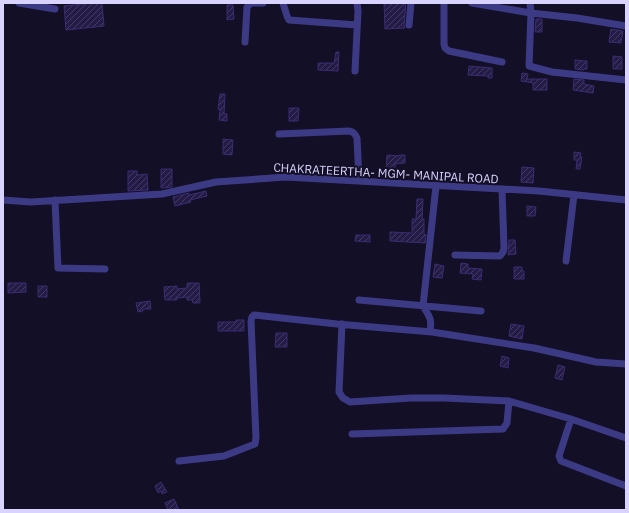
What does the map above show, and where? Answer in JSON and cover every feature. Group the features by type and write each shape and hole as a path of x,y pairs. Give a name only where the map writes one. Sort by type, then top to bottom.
{"street":[{"path":"19,3 35,4 55,10"},
{"path":"245,42 247,7 251,4 263,3"},
{"path":"283,3 289,20 357,25"},
{"path":"355,72 357,3"},
{"path":"409,25 411,3"},
{"path":"444,3 445,48 449,51 502,62"},
{"path":"472,3 626,26"},
{"path":"530,3 529,66 552,72 626,80"},
{"path":"279,134 353,132 357,138 359,181"},
{"name":"CHAKRATEERTHA- MGM- MANIPAL ROAD","path":"3,200 30,202 162,194 216,182 286,177 539,191 626,200"},
{"path":"430,332 431,322 423,306 436,186"},
{"path":"455,255 500,256 503,252 502,189"},
{"path":"566,261 574,195"},
{"path":"55,200 58,268 105,269"},
{"path":"359,300 481,311"},
{"path":"178,461 224,456 255,444 251,321 254,315 430,332 534,348 596,362 626,364"},
{"path":"342,324 339,392 343,398 350,402 411,398 509,401 571,419 626,438"},
{"path":"352,434 503,429 507,423 509,401"},
{"path":"571,419 559,459 626,486"}],"building":[{"path":"102,3 104,26 66,30 64,6"},
{"path":"384,3 406,3 405,28 385,29"},
{"path":"227,5 233,5 234,19 227,20"},
{"path":"536,19 542,19 542,32 535,32"},
{"path":"611,29 623,31 621,43 609,42"},
{"path":"336,52 339,52 338,71 318,70 318,63 334,63"},
{"path":"613,56 622,57 622,69 613,69"},
{"path":"575,60 587,61 587,69 575,69"},
{"path":"469,66 492,68 492,78 488,78 488,76 468,75"},
{"path":"522,73 528,74 527,79 547,79 547,90 533,90 533,83 521,81"},
{"path":"574,79 584,80 584,84 594,86 593,93 573,90"},
{"path":"220,94 225,94 224,114 227,114 227,121 219,120 220,110 218,109"},
{"path":"289,108 299,108 298,121 289,121"},
{"path":"223,139 233,140 232,155 223,154"},
{"path":"574,152 581,153 580,157 582,157 580,169 576,169 577,160 574,160"},
{"path":"387,155 405,155 405,163 395,164 395,171 386,171"},
{"path":"522,167 534,168 533,183 521,182"},
{"path":"161,169 172,169 172,187 161,188"},
{"path":"128,171 137,171 137,175 147,174 148,190 128,191"},
{"path":"206,191 207,196 190,200 191,202 175,206 173,197"},
{"path":"417,199 423,199 422,219 424,219 424,234 426,235 425,243 390,241 390,232 412,233 412,219 416,219"},
{"path":"527,206 536,207 535,216 527,216"},
{"path":"356,235 370,235 370,242 355,241"},
{"path":"509,240 515,240 516,254 508,255"},
{"path":"461,263 468,264 468,268 482,269 481,280 472,279 473,274 460,273"},
{"path":"435,264 444,266 442,278 433,277"},
{"path":"514,267 522,267 522,270 524,271 524,279 514,279"},
{"path":"8,283 26,283 26,292 8,293"},
{"path":"187,283 199,283 200,303 193,303 192,300 187,300 187,297 177,298 177,300 165,300 164,287 177,286 177,289 187,288"},
{"path":"38,286 47,286 47,297 38,297"},
{"path":"150,301 151,309 145,309 138,312 136,303"},
{"path":"236,320 244,320 244,331 218,331 218,322 236,322"},
{"path":"511,324 524,326 522,339 509,336"},
{"path":"276,333 287,333 287,347 275,347"},
{"path":"502,356 509,358 508,368 500,366"},
{"path":"558,365 565,367 562,380 555,378"},
{"path":"161,482 167,492 162,494 161,491 158,493 155,486"},
{"path":"174,499 179,510 168,510 165,503"}]}
